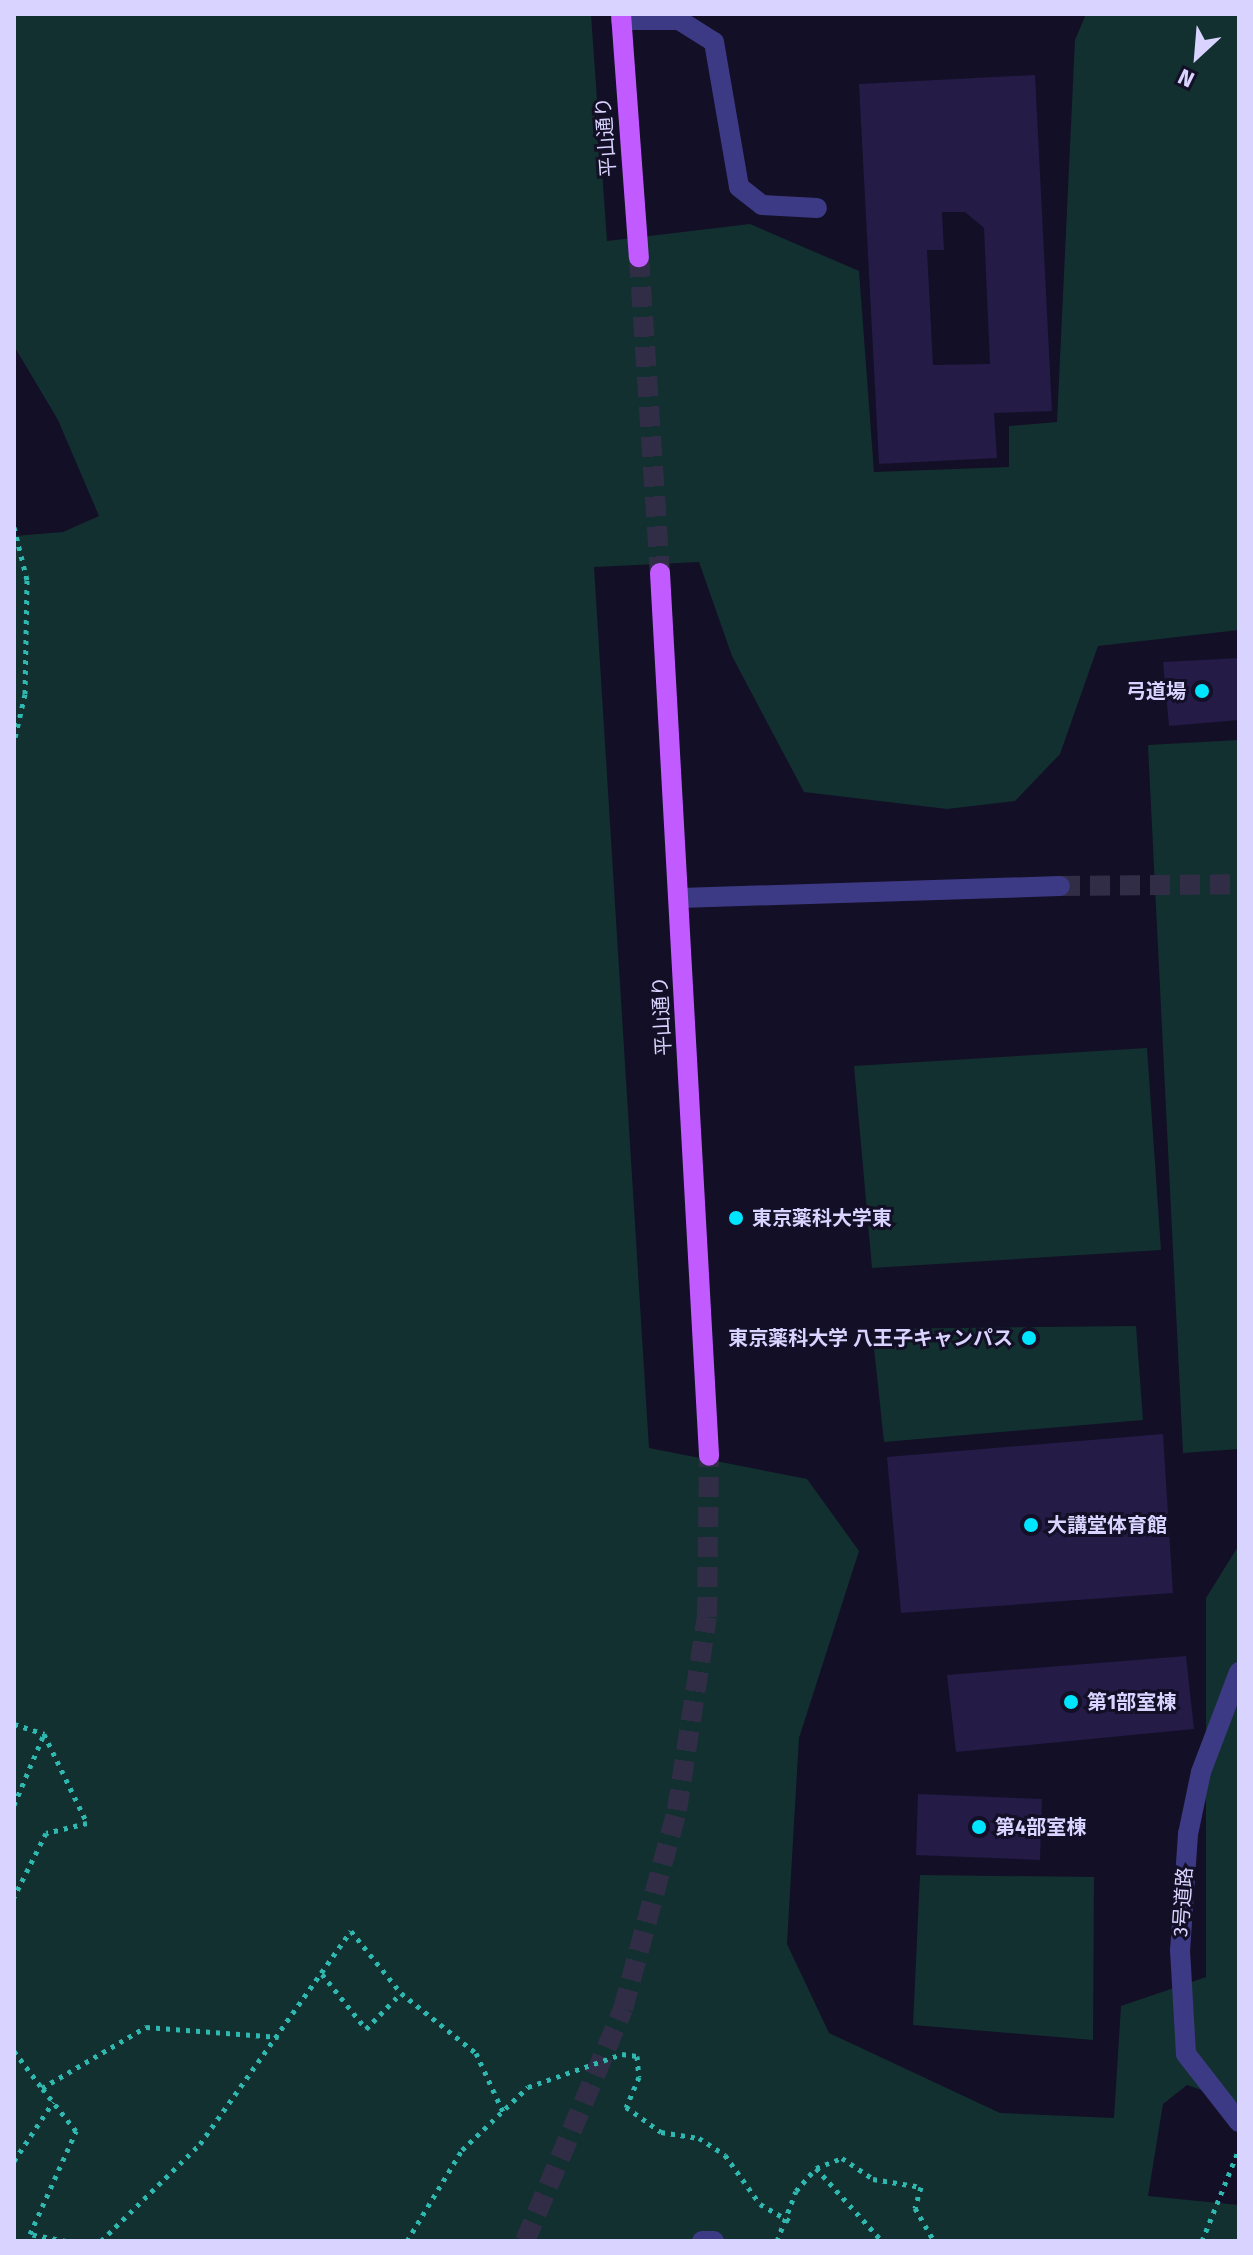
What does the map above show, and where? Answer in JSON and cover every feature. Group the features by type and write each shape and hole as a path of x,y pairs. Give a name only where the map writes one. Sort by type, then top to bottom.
{"main road":[{"name":"平山通り","path":"621,17 639,257"},
{"name":"平山通り","path":"660,573 709,1456"}],"street":[{"path":"621,17 679,20 714,42 739,187 762,205 817,208"},
{"path":"680,898 1060,886"},
{"name":"3号道路","path":"1239,1672 1201,1772 1188,1834 1180,1950 1186,2054 1239,2122"},
{"path":"702,2241 714,2241"}],"path":[{"path":"14,527 27,580 25,694 14,742"},
{"path":"14,1724 44,1734 87,1823 46,1833 14,1897"},
{"path":"14,1805 44,1734"},
{"path":"101,2241 200,2144 280,2037 351,1931 401,1993 476,2053 505,2116"},
{"path":"322,1974 366,2029 401,1993"},
{"path":"42,2088 146,2027 280,2037"},
{"path":"14,2051 76,2131 30,2234 66,2241"},
{"path":"407,2241 462,2150 505,2116 528,2087 622,2054 637,2056 639,2077 626,2107 661,2132 699,2138 725,2155 760,2204 789,2221"},
{"path":"14,2161 53,2102"},
{"path":"1202,2241 1239,2148"},
{"path":"777,2241 789,2221 796,2191 816,2168 842,2158 873,2179 921,2187 915,2208 934,2241"},
{"path":"816,2168 882,2241"}],"green space":[{"path":"14,14 591,14 607,241 750,224 859,271 874,472 1009,467 1009,426 1057,422 1075,40 1086,14 1239,14 1239,630 1098,646 1060,754 1015,801 947,809 804,792 732,656 699,562 594,567 649,1448 807,1479 859,1551 799,1738 787,1944 829,2033 1000,2113 1114,2118 1121,2006 1206,1977 1206,1598 1239,1545 1239,2103 1187,2085 1163,2104 1148,2196 1239,2205 1239,2241 14,2241 14,536 63,532 99,516 58,420 14,346"},
{"path":"1239,740 1239,1449 1183,1453 1148,745"},
{"path":"1147,1048 1161,1250 872,1268 854,1066"},
{"path":"1136,1326 1143,1420 884,1442 872,1329"},
{"path":"920,1875 1094,1877 1093,2040 913,2025"}],"building":[{"path":"1035,75 1052,411 994,413 997,458 879,464 859,84","holes":["942,212 965,212 984,228 990,364 933,365 927,250 944,250"]},
{"name":"弓道場","path":"1239,658 1239,720 1169,726 1163,662"},
{"name":"大講堂体育館","path":"1163,1434 1173,1593 901,1613 887,1457"},
{"name":"第1部室棟","path":"1186,1656 1194,1729 956,1752 947,1675"},
{"name":"第4部室棟","path":"918,1794 1042,1799 1040,1860 916,1855"}],"tunnel":[{"path":"639,257 660,573"},
{"path":"1060,886 1239,884"},
{"path":"525,2241 623,2009 677,1810 707,1617 709,1456"}],"place":[{"name":"弓道場","path":"1202,691"},
{"name":"東京薬科大学東","path":"736,1218"},
{"name":"東京薬科大学 八王子キャンパス","path":"1029,1338"},
{"name":"大講堂体育館","path":"1031,1525"},
{"name":"第1部室棟","path":"1071,1702"},
{"name":"第4部室棟","path":"979,1827"}]}
